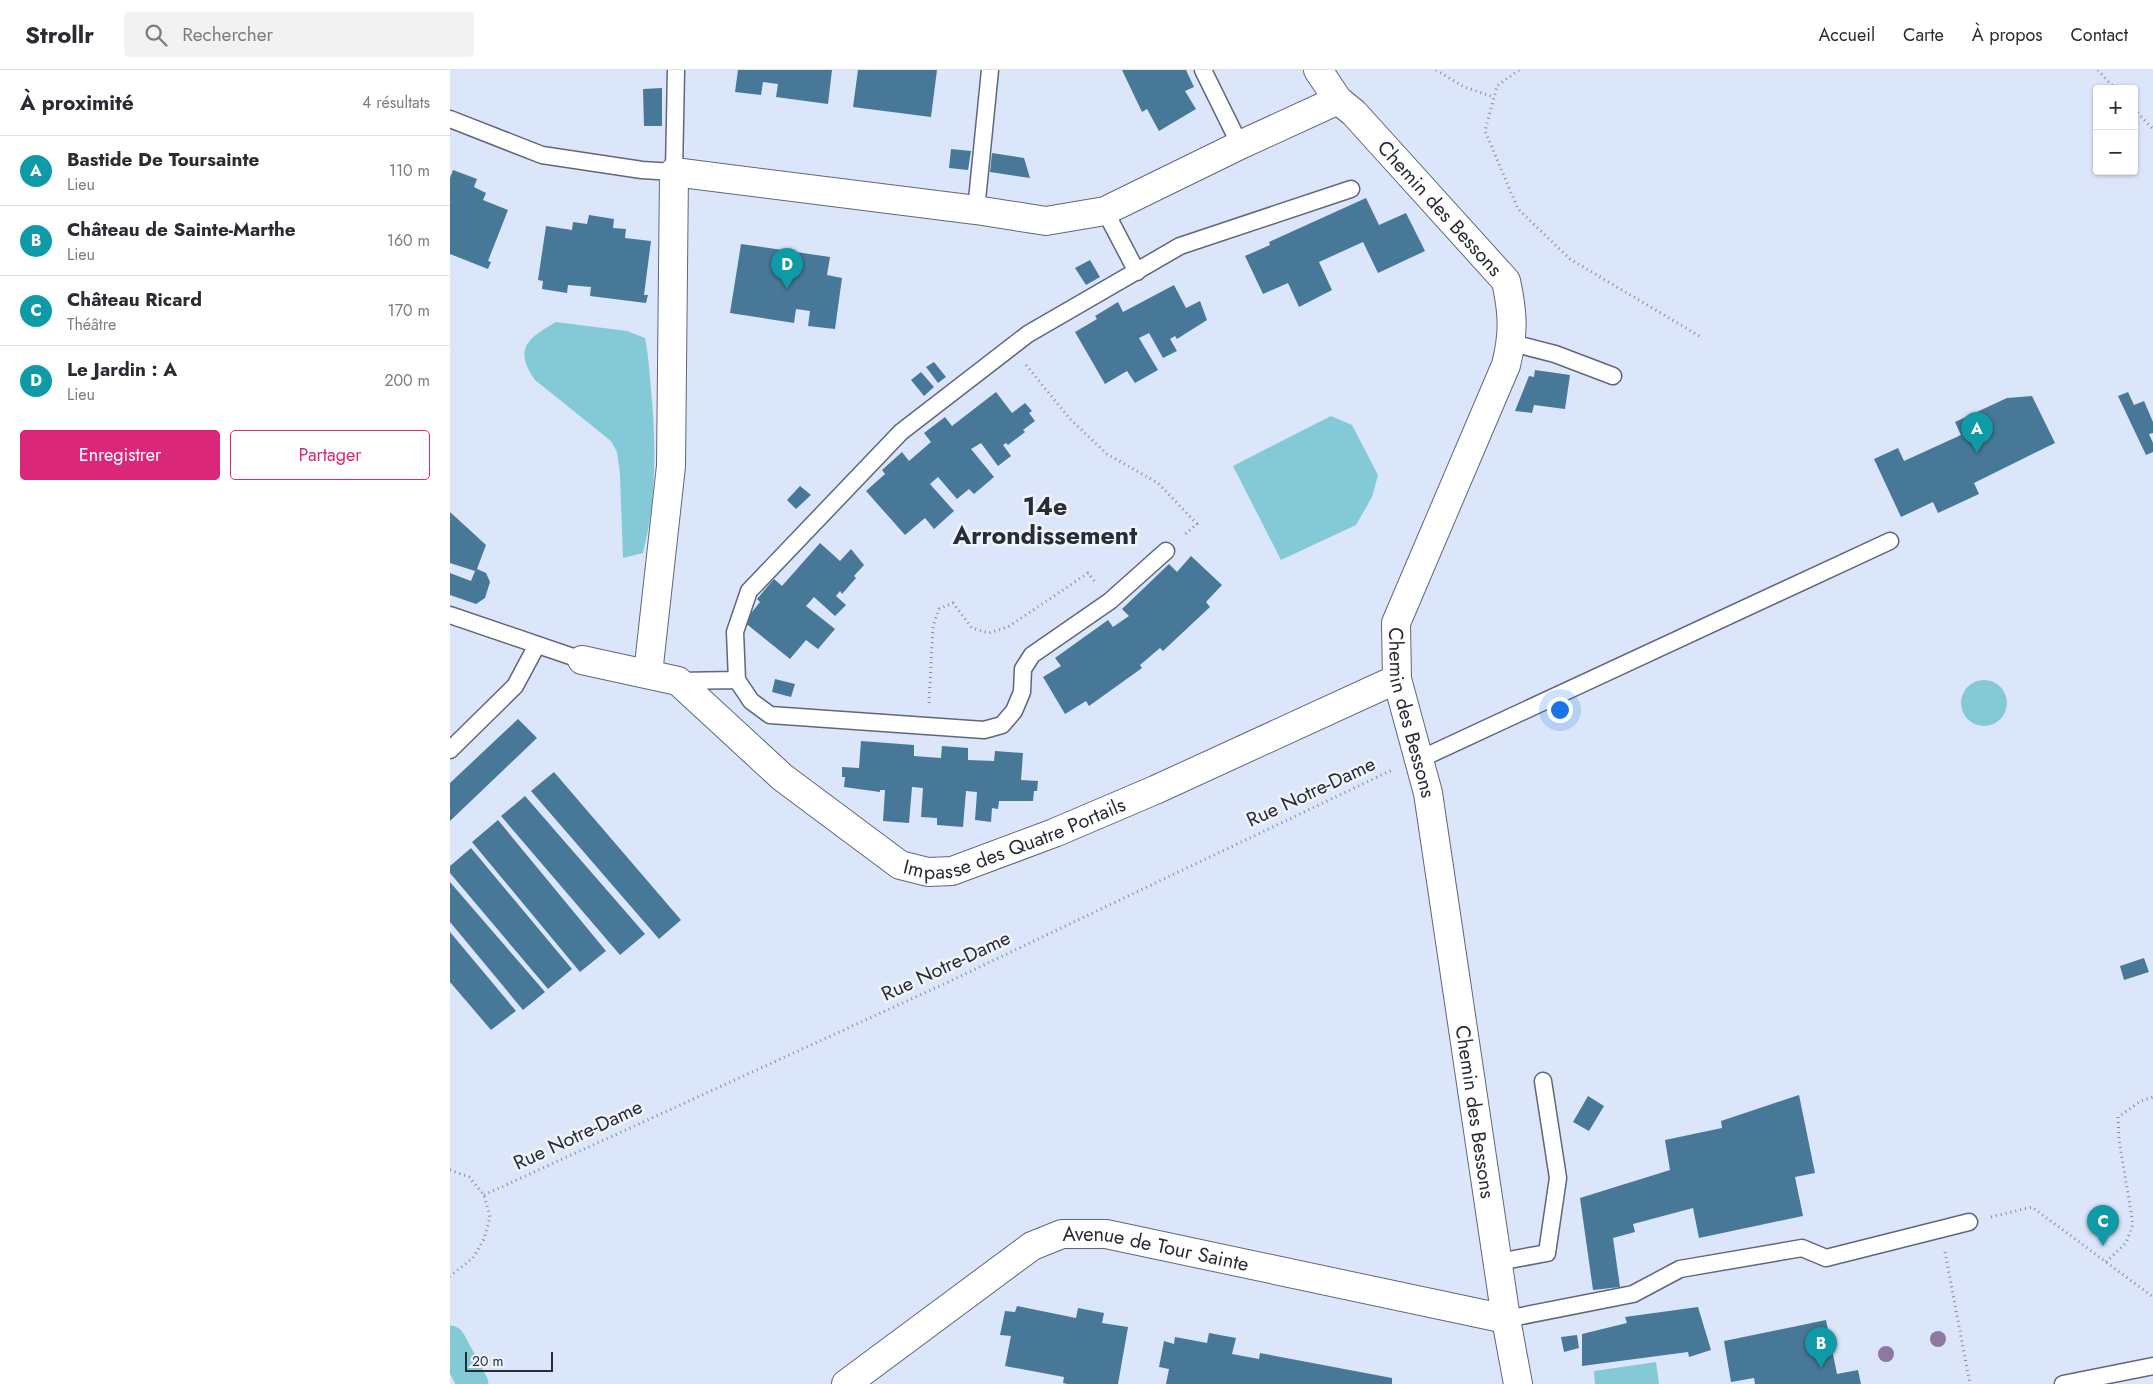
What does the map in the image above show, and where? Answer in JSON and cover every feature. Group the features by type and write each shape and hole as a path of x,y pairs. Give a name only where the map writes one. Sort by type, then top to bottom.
{"street":[{"name":"Chemin des Bessons","path":"1318,70 1338,100 1354,113 1506,281 1513,313 1512,343 1506,365 1396,624 1397,679 1428,793 1506,1319 1518,1384"},
{"path":"648,674 671,466 674,172 976,210 1046,221 1105,211 1240,145 1338,100"},
{"path":"582,660 678,680"},
{"name":"Impasse des Quatre Portails","path":"678,680 782,777 900,864 928,872 952,871 1054,833 1155,790 1397,679"},
{"name":"Avenue de Tour Sainte","path":"846,1384 1032,1246 1062,1234 1106,1234 1506,1319"}],"lane":[{"path":"450,119 542,155 642,170 674,172 676,70"},
{"path":"976,210 990,70"},
{"path":"1203,70 1240,145"},
{"path":"1166,551 1110,601 1032,655 1023,669 1022,692 1014,711 1002,725 984,730 770,714 751,701 737,680 735,632 749,591 901,432 1028,334 1180,246 1351,189"},
{"path":"1105,211 1137,272"},
{"path":"1512,343 1555,354 1613,376"},
{"path":"1418,760 1890,541"},
{"path":"450,615 582,660"},
{"path":"450,750 515,686 537,644"},
{"path":"678,680 737,680"},
{"path":"1498,1262 1547,1253 1558,1178 1543,1081"},
{"path":"1506,1319 1633,1294 1680,1269 1802,1248 1826,1258 1969,1222"},
{"path":"2063,1384 2153,1366"}],"path":[{"path":"1436,70 1464,87 1494,97"},
{"path":"1519,70 1497,86 1485,131 1518,209 1570,260 1701,337"},
{"path":"2098,70 2111,85"},
{"path":"2138,113 2153,129"},
{"path":"1012,347 1070,419 1107,454 1158,483 1197,524 1166,551"},
{"path":"927,726 932,626 939,609 953,603 972,628 989,633 1008,627 1088,573 1110,601"},
{"name":"Rue Notre-Dame","path":"484,1195 944,984 1378,776 1418,760"},
{"path":"2106,1262 2126,1244 2133,1224 2119,1140 2118,1117 2141,1101 2153,1097"},
{"path":"450,1170 469,1177 484,1195 490,1217 484,1239 473,1258 450,1276"},
{"path":"1969,1222 2032,1207 2153,1297"},
{"path":"1941,1229 1970,1384"}],"water":[{"path":"556,322 627,331 645,338 652,400 654,477 653,496 643,553 623,558 620,474 617,452 611,441 535,380 528,369 525,360 527,345 538,333"},
{"path":"1331,416 1352,425 1378,475 1372,497 1356,525 1281,560 1233,466"},
{"path":"1984,680 1997,684 2003,690 2007,703 2003,716 1997,722 1984,726 1971,722 1965,716 1961,703 1965,690 1971,684"},
{"path":"1656,1362 1659,1384 1595,1384 1594,1371"}],"building":[{"path":"738,70 832,70 828,104 776,97 778,84 763,82 761,95 735,92"},
{"path":"858,70 937,70 931,117 853,107"},
{"path":"1122,70 1186,70 1194,87 1185,91 1196,109 1159,131 1147,109 1142,112"},
{"path":"662,88 662,126 644,126 643,89"},
{"path":"951,149 971,151 968,170 949,168"},
{"path":"992,153 1024,158 1030,178 990,172"},
{"path":"453,170 477,179 474,187 486,193 483,200 508,210 488,261 491,262 488,269 450,254 450,178"},
{"path":"1366,198 1379,225 1406,213 1425,251 1378,273 1363,242 1319,262 1332,290 1299,307 1288,283 1263,294 1245,256 1270,245 1269,242"},
{"path":"589,215 614,219 613,228 626,229 625,238 651,241 644,295 648,295 646,303 590,296 591,287 568,285 567,293 542,289 543,281 538,280 546,226 572,230 573,222 587,224"},
{"path":"741,244 830,257 827,275 842,278 835,329 808,326 810,311 796,309 794,323 730,313"},
{"path":"1090,260 1100,277 1086,285 1075,268"},
{"path":"1174,285 1186,308 1200,301 1207,320 1177,339 1175,336 1170,339 1177,351 1163,358 1149,333 1139,338 1158,370 1135,383 1127,371 1105,384 1075,332 1097,319 1095,316 1118,302 1123,312"},
{"path":"934,362 946,377 938,383 926,367"},
{"path":"1535,370 1570,375 1565,409 1534,405 1532,413 1515,411 1529,376 1534,377"},
{"path":"921,372 934,387 924,396 911,380"},
{"path":"996,392 1012,413 1025,403 1032,411 1029,413 1035,421 1023,430 1025,432 1008,445 1006,443 1003,445 1011,456 998,466 981,443 971,449 994,477 974,494 969,489 957,499 938,477 930,484 954,511 934,529 925,518 905,535 866,491 885,474 882,470 902,452 909,461 931,442 924,433 945,417 952,426"},
{"path":"2128,392 2134,405 2144,401 2153,422 2153,433 2149,434 2153,443 2153,452 2146,455 2118,396"},
{"path":"2032,396 2055,443 1974,483 1979,494 1938,513 1933,502 1901,517 1874,459 1898,448 1904,461 1961,435 1955,422 2007,398"},
{"path":"800,486 811,495 796,509 787,500"},
{"path":"450,512 486,545 477,569 486,573 490,582 485,598 476,604 450,595 450,573 471,581 475,571 450,563"},
{"path":"820,543 840,561 851,549 864,565 842,594 840,591 836,596 846,605 835,616 814,597 806,606 835,629 818,649 806,640 790,659 744,622 760,602 757,599 774,579 782,586"},
{"path":"1191,556 1222,585 1206,602 1210,607 1163,651 1160,648 1140,665 1142,668 1089,706 1086,701 1065,714 1043,677 1061,666 1055,658 1108,620 1113,627 1129,616 1122,609 1169,564 1177,572"},
{"path":"775,679 795,684 791,697 772,692"},
{"path":"518,719 537,738 450,821 450,783"},
{"path":"861,741 914,745 914,756 941,758 942,746 968,748 968,760 994,761 995,751 1023,753 1021,780 1038,781 1037,791 1034,791 1033,801 999,801 998,809 992,808 991,822 975,820 977,792 966,791 963,827 937,825 937,818 921,817 923,788 912,787 909,823 883,821 885,790 880,790 880,792 844,787 845,777 842,777 842,767 859,768"},
{"path":"554,772 681,920 659,939 531,791"},
{"path":"525,796 645,934 620,955 501,816"},
{"path":"498,820 606,951 580,972 472,842"},
{"path":"471,848 572,969 548,989 450,873 450,866"},
{"path":"450,882 545,992 523,1010 450,922"},
{"path":"450,932 516,1011 491,1030 450,982"},
{"path":"2144,958 2149,972 2124,980 2120,966"},
{"path":"1799,1095 1815,1173 1795,1177 1803,1216 1699,1238 1693,1208 1633,1224 1635,1232 1613,1238 1620,1287 1593,1290 1580,1198 1670,1170 1665,1140 1722,1128 1721,1121"},
{"path":"1588,1096 1604,1106 1589,1131 1573,1122"},
{"path":"1017,1306 1076,1318 1078,1308 1104,1313 1102,1323 1128,1327 1118,1384 1067,1384 1063,1383 1064,1377 1005,1366 1011,1336 1000,1335 1005,1311 1015,1312"},
{"path":"1698,1307 1711,1350 1689,1357 1688,1352 1582,1366 1582,1334 1627,1323 1625,1317"},
{"path":"1826,1320 1837,1374 1858,1370 1861,1384 1755,1384 1754,1378 1731,1382 1724,1341"},
{"path":"1209,1333 1236,1338 1232,1354 1259,1359 1260,1353 1392,1378 1392,1384 1166,1384 1169,1369 1159,1367 1164,1341 1174,1344 1175,1337 1207,1343"},
{"path":"1577,1335 1579,1348 1564,1352 1561,1337"}],"waterway":[{"path":"450,1341 473,1384"}],"place":[{"name":"Le Jardin : A","path":"787,289"},
{"name":"Bastide De Toursainte","path":"1977,453"},
{"name":"Château Ricard","path":"2103,1246"},
{"name":"Château de Sainte-Marthe","path":"1821,1368"}],"district":[{"name":"14e Arrondissement","path":"1045,520"}]}
